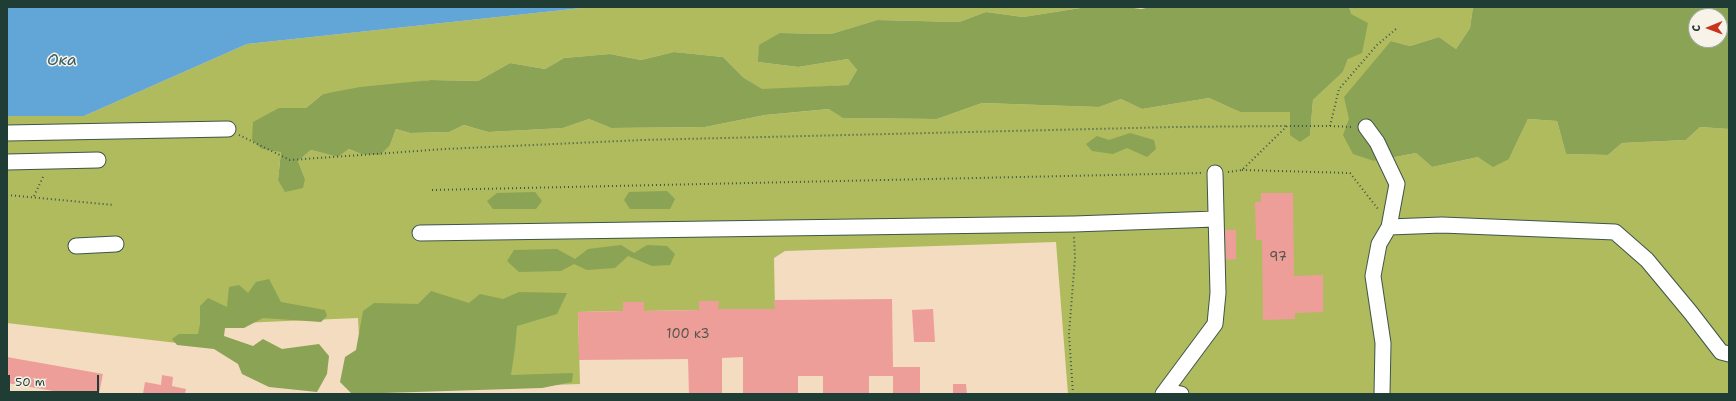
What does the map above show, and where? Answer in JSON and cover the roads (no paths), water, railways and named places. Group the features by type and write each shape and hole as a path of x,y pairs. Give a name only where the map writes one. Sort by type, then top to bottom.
{"lane":[{"path":"1366,128 1377,142 1397,184 1389,227 1379,244 1373,276 1383,343 1382,394"},
{"path":"7,133 228,129"},
{"path":"7,162 98,160"},
{"path":"1164,393 1215,324 1218,293 1215,173"},
{"path":"420,233 1074,224 1215,219"},
{"path":"1389,227 1442,224 1615,232 1647,260 1691,312 1721,352 1729,354"},
{"path":"76,246 116,244"},
{"path":"1164,393 1181,394"}],"water":[{"name":"Ока","path":"7,7 591,7 247,44 84,116 7,116"}]}
